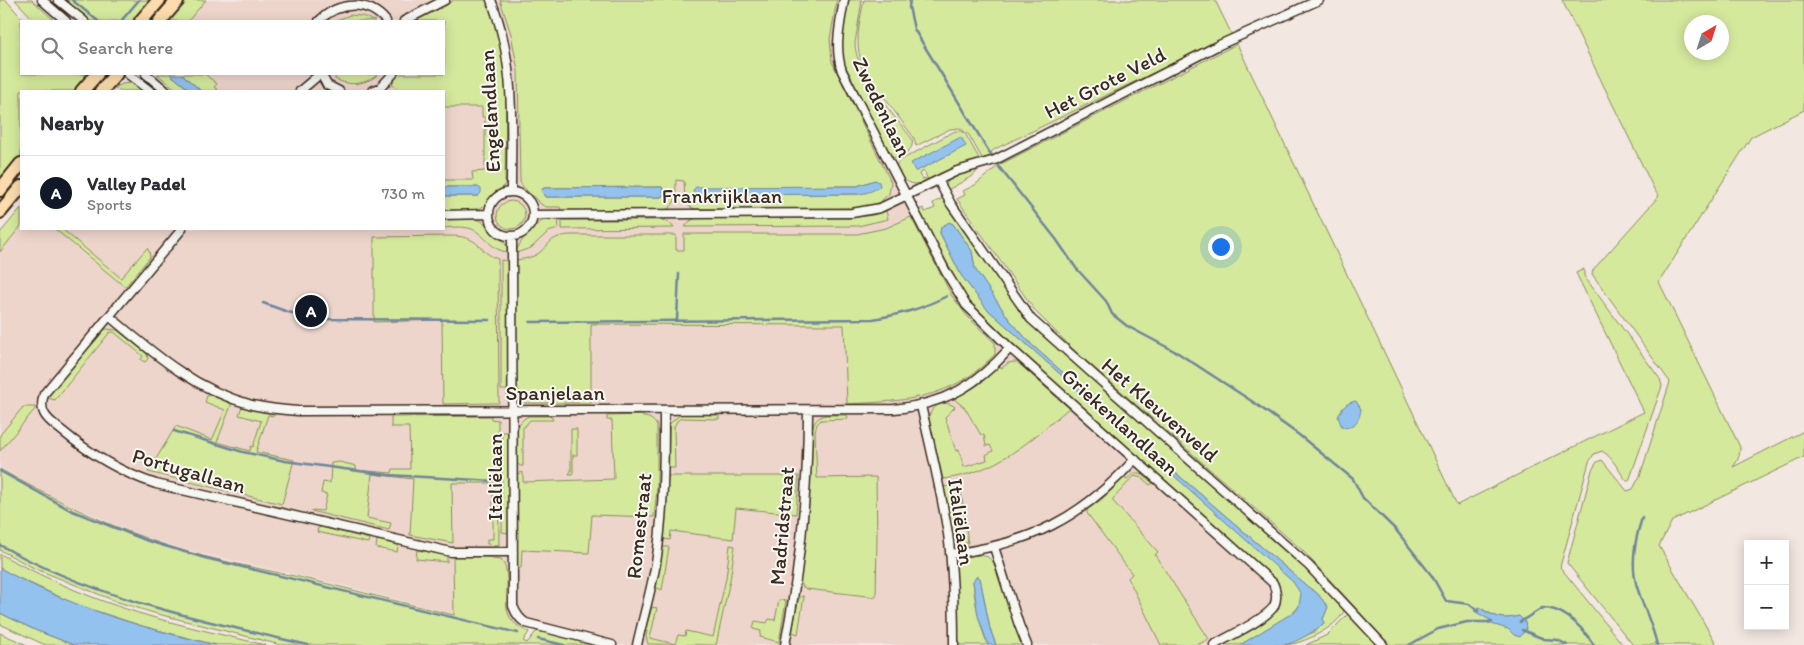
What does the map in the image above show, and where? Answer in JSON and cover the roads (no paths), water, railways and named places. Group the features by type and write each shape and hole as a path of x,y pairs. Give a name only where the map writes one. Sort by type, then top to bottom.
{"main road":[{"path":"142,20 159,0"},
{"path":"161,20 178,0"},
{"path":"83,90 96,75"},
{"path":"102,90 115,75"},
{"path":"0,190 20,165"},
{"path":"0,212 20,188"}],"street":[{"path":"42,0 65,20"},
{"path":"58,0 83,20"},
{"path":"406,20 445,0"},
{"name":"Engelandlaan","path":"491,0 505,43 510,74 512,192"},
{"name":"Zwedenlaan","path":"844,0 837,40 842,71 907,196"},
{"name":"Het Grote Veld","path":"907,196 964,168 995,160 1217,46 1319,0"},
{"path":"320,20 337,8 356,5 373,9 385,20"},
{"path":"129,75 149,90"},
{"path":"147,75 165,90"},
{"path":"301,90 320,75"},
{"path":"322,75 327,84 337,90"},
{"path":"374,90 384,84 392,75"},
{"name":"Het Kleuvenveld","path":"938,180 951,204 1031,318 1309,566 1383,645"},
{"path":"512,192 525,196 530,202 534,215 533,221 523,234 512,237 500,234 496,230 489,214 496,198 512,192"},
{"name":"Frankrijklaan","path":"534,215 852,213 880,208 907,196"},
{"name":"Griekenlandlaan","path":"907,196 958,292 973,311 1010,348 1273,583 1276,601 1270,611 1214,645"},
{"path":"445,215 489,214"},
{"name":"Portugallaan","path":"181,230 47,390 42,402 44,414 49,419 85,450 98,458 125,472 156,484 450,552 513,552"},
{"name":"Italiëlaan","path":"512,237 513,606 520,620 526,623 612,645"},
{"name":"Spanjelaan","path":"108,316 161,360 215,392 253,405 298,412 888,409 921,406 948,396 972,383 992,367 1010,348"},
{"name":"Italiëlaan","path":"921,406 938,478 950,554 954,645"},
{"name":"Romestraat","path":"637,645 656,563 661,520 664,477 664,410"},
{"name":"Madridstraat","path":"784,645 791,615 800,552 805,490 808,410"},
{"path":"950,554 994,547 1038,533 1080,510 1103,492 1135,459"},
{"path":"994,547 1027,645"}],"water":[{"path":"171,75 183,75 200,90 190,90"},
{"path":"961,137 966,146 915,171 911,163"},
{"path":"875,180 879,182 880,186 870,192 859,194 697,195 693,192 696,187 857,186"},
{"path":"445,187 478,187 481,189 481,193 478,196 445,196"},
{"path":"662,187 664,194 661,197 546,197 541,191 544,188"},
{"path":"949,222 953,224 972,251 975,269 1009,319 1032,345 1162,461 1317,593 1328,607 1323,619 1324,623 1305,637 1288,644 1240,645 1297,610 1301,594 1293,582 986,308 961,275 940,233 941,227"},
{"path":"1356,401 1361,409 1358,420 1350,427 1342,427 1338,417 1341,411 1347,404"},
{"path":"0,568 25,582 78,605 160,631 216,645 74,645 35,630 0,613"},
{"path":"977,576 980,578 990,629 996,645 988,645 978,616 973,581"},
{"path":"1478,607 1502,618 1519,616 1525,622 1526,629 1520,637 1514,635 1508,629 1488,623 1490,620 1474,611"}],"waterway":[{"path":"72,0 97,20"},
{"path":"122,20 139,0"},
{"path":"910,0 909,7 914,29 991,155"},
{"path":"999,167 1056,239 1076,268 1106,301 1112,314 1127,326 1178,353 1253,402 1299,435 1353,479 1363,498 1396,530 1432,576 1446,601 1469,604 1478,611"},
{"path":"677,320 679,274"},
{"path":"530,322 873,319 911,310 947,296"},
{"path":"263,303 288,312 318,319 490,320"},
{"path":"174,431 243,452 285,461 388,475 496,481"},
{"path":"0,471 70,510 148,541 205,558 518,633"},
{"path":"1642,518 1635,545 1634,572 1638,590 1657,645"},
{"path":"0,545 36,564 111,594 189,617 308,645"},
{"path":"1520,622 1542,608 1558,611 1578,625 1594,645"},
{"path":"1409,645 1438,629 1467,622 1492,622"},
{"path":"1522,630 1544,639 1558,640 1567,645"},
{"path":"538,639 564,645"}],"place":[{"name":"Valley Padel","path":"311,311"}]}
